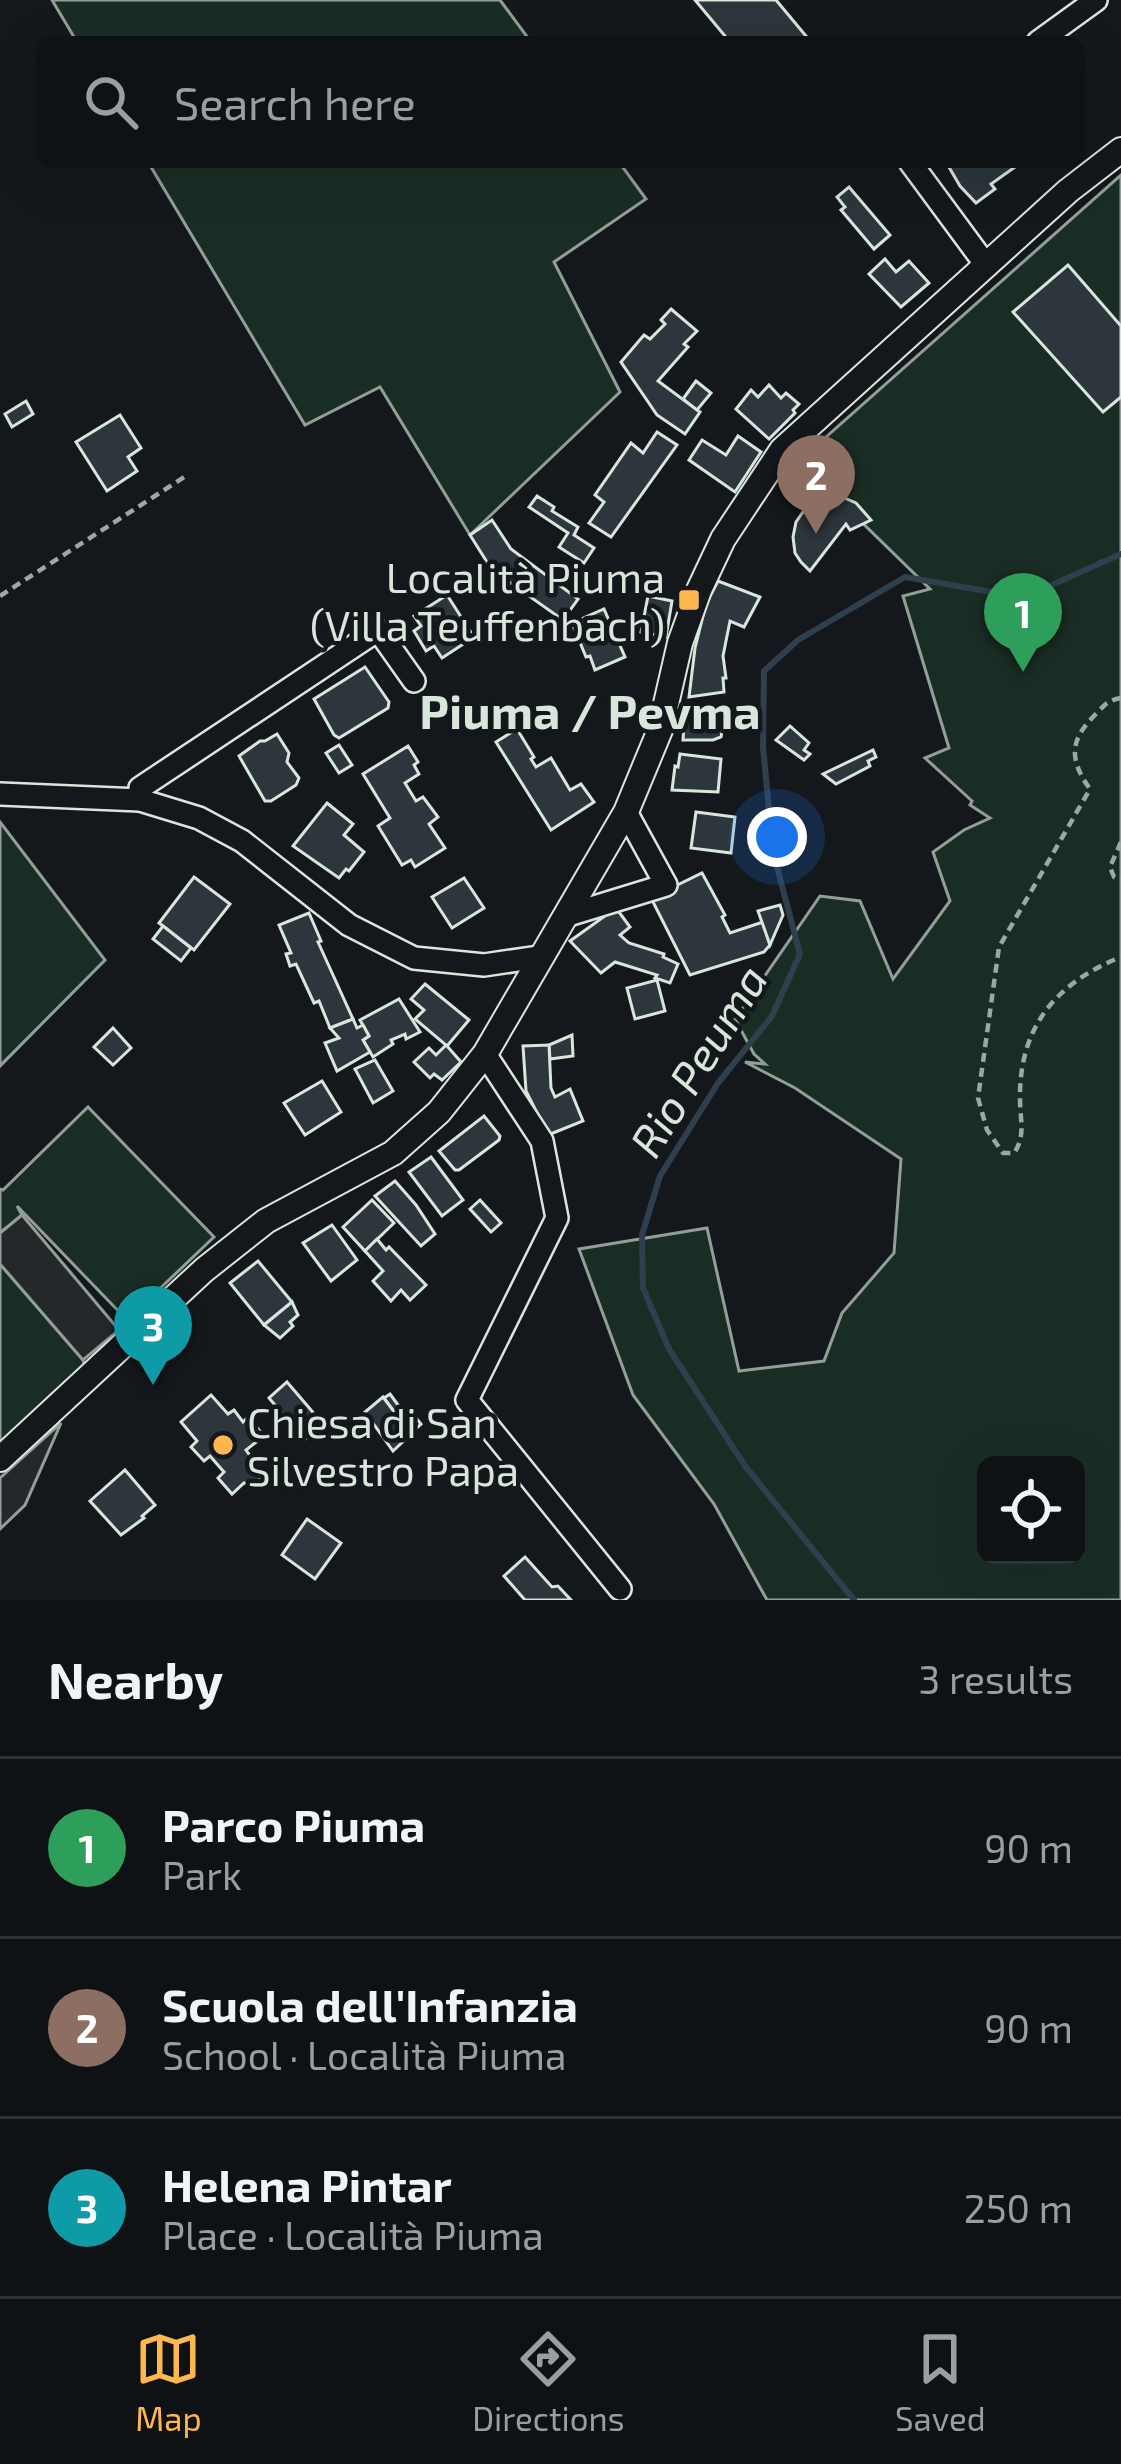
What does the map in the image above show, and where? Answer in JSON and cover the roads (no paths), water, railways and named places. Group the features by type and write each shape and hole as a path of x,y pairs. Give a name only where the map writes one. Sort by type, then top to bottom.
{"street":[{"path":"1046,36 1096,0"},
{"path":"0,1459 188,1285 266,1221 393,1153 439,1112 485,1054 626,812 660,730 680,643 699,590 723,539 782,450 1068,191 1121,150"},
{"path":"914,168 986,266"},
{"path":"140,800 140,788 378,631 414,681"},
{"path":"0,794 140,800 199,818 242,841 349,926 414,958 484,965 539,957"},
{"path":"565,916 666,885 626,812"},
{"path":"485,1054 542,1141 556,1218 467,1400 620,1588"}],"waterway":[{"name":"Rio Peuma","path":"854,1600 745,1466 669,1349 643,1288 642,1235 660,1176 718,1083 772,1016 800,954 773,852 763,747 764,671 798,640 905,577 1009,595 1045,588 1121,554"}],"place":[{"name":"Scuola dell'Infanzia","path":"816,534"},
{"name":"Località Piuma (Villa Teuffenbach)","path":"689,600"},
{"name":"Parco Piuma","path":"1023,672"},
{"name":"Helena Pintar","path":"153,1385"},
{"name":"Chiesa di San Silvestro Papa","path":"223,1445"}],"district":[{"name":"Piuma / Pevma","path":"590,710"}]}
